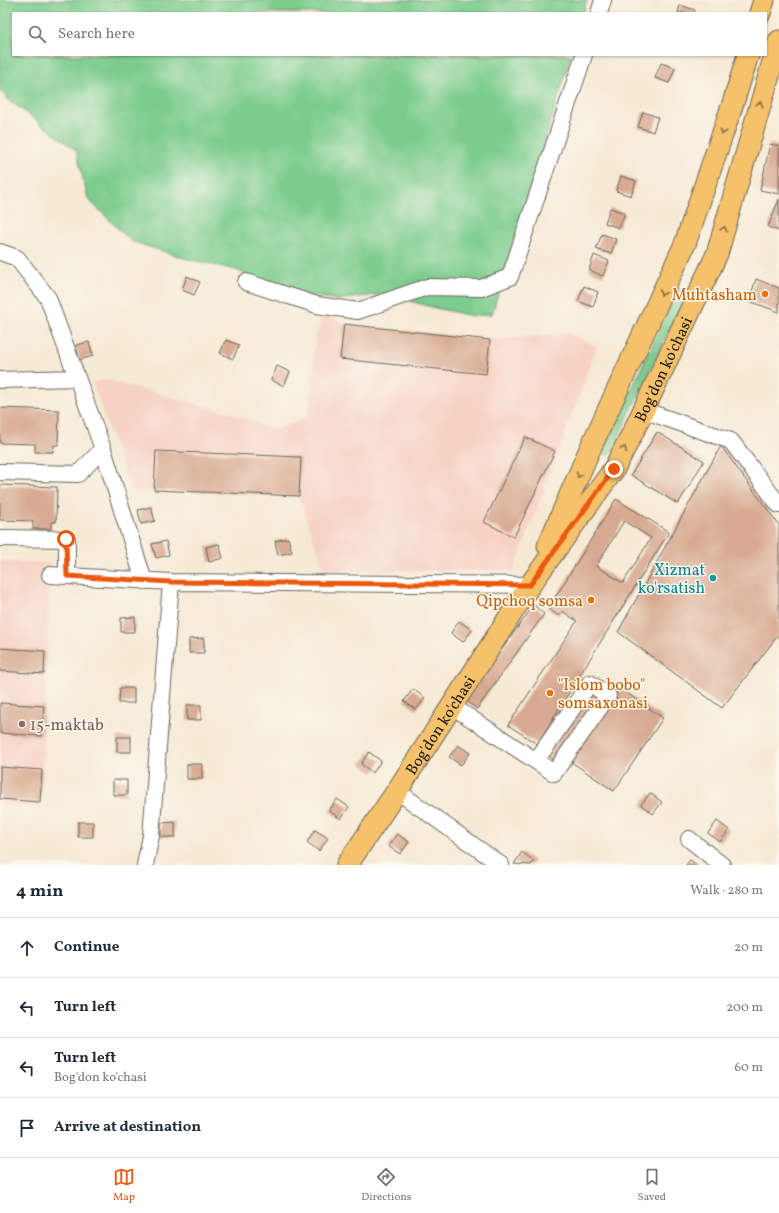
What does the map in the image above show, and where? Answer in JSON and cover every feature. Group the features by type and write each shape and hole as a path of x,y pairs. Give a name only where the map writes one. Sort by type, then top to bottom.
{"main road":[{"path":"760,12 764,0"},
{"name":"Bog'don ko'chasi","path":"347,865 397,791 530,585 614,469 717,254 779,41"},
{"name":"Bog'don ko'chasi","path":"530,585 589,451 685,244 748,56"},
{"path":"685,244 685,252 690,259 696,263 705,264 712,260 717,254"}],"street":[{"path":"599,12 603,0"},
{"path":"246,282 317,305 358,311 427,287 481,288 510,277 584,56"},
{"path":"0,252 17,258 48,298 103,449 144,581"},
{"path":"0,380 77,378"},
{"path":"643,410 731,441 779,505"},
{"path":"0,472 78,474 103,449"},
{"path":"0,538 66,539 67,576"},
{"path":"50,575 171,582 530,585"},
{"path":"145,865 151,836 171,582"},
{"path":"452,706 554,773 608,696 590,683 536,761"},
{"path":"397,791 501,865"},
{"path":"689,839 722,865"}],"shaded area":[{"path":"324,311 344,324 490,340 569,333 597,347 514,570 324,571 299,496 131,490 92,382 108,380 229,413 275,430 308,417 315,340"},
{"name":"15-maktab","path":"0,561 50,563 41,808 0,805"}],"green space":[{"path":"0,0 587,0 583,12 12,12 12,56 571,56 492,314 473,316 435,308 384,294 337,300 309,295 273,285 236,270 184,258 131,241 88,199 76,150 9,100 0,91"},
{"path":"680,290 683,291 684,299 610,454 605,455 602,452 677,292"}],"building":[{"path":"680,5 695,10 694,12 678,12"},
{"path":"661,63 675,68 669,83 655,78"},
{"path":"643,112 658,117 653,132 638,127"},
{"path":"770,144 779,146 779,194 760,190"},
{"path":"621,176 636,181 631,196 616,191"},
{"path":"779,199 779,231 768,227"},
{"path":"610,208 625,213 619,228 605,223"},
{"path":"602,234 616,239 611,254 596,249"},
{"path":"594,255 609,261 603,276 589,270"},
{"path":"187,276 200,282 194,295 182,290"},
{"name":"Muhtasham","path":"756,279 779,288 779,312 749,301"},
{"path":"584,286 598,292 593,307 578,301"},
{"path":"344,324 490,340 486,374 340,359"},
{"path":"226,340 239,345 233,359 220,353"},
{"path":"89,342 93,356 79,360 76,345"},
{"path":"277,366 290,372 284,386 271,380"},
{"path":"0,408 59,410 58,445 54,445 53,452 35,452 35,444 0,443"},
{"path":"657,432 704,461 678,504 631,475"},
{"path":"525,437 555,451 514,537 484,522"},
{"name":"Xizmat ko'rsatish","path":"721,446 779,525 779,634 722,708 618,632"},
{"path":"156,451 301,457 299,496 154,490"},
{"path":"0,485 57,487 56,522 51,522 51,529 33,529 33,521 0,520"},
{"path":"616,499 669,532 537,744 508,725 577,621 562,611 559,616 548,609","holes":["624,521 651,538 623,583 596,566"]},
{"path":"151,507 155,521 141,524 138,510"},
{"path":"288,538 292,552 278,555 275,541"},
{"path":"166,541 169,555 156,558 152,544"},
{"path":"219,544 223,558 209,562 206,547"},
{"path":"534,605 544,614 477,709 465,700"},
{"path":"135,617 135,632 121,632 121,618"},
{"path":"459,621 472,630 463,642 451,633"},
{"path":"204,638 204,653 189,653 189,639"},
{"path":"0,648 45,651 44,674 0,671"},
{"path":"589,678 613,696 564,766 540,750"},
{"path":"120,688 134,688 134,703 119,703"},
{"path":"620,688 663,718 614,791 570,761"},
{"path":"413,689 425,698 416,710 404,701"},
{"path":"0,703 44,706 41,736 0,733"},
{"path":"187,705 201,705 201,720 187,720"},
{"path":"117,737 131,737 131,752 117,752"},
{"path":"458,745 470,753 461,765 449,757"},
{"path":"369,752 381,761 373,773 361,764"},
{"path":"187,764 202,764 202,779 187,779"},
{"path":"0,767 42,770 40,802 0,799"},
{"path":"113,780 127,780 127,795 113,795"},
{"path":"650,793 662,802 653,814 641,805"},
{"path":"337,799 349,807 341,819 329,811"},
{"path":"717,821 729,830 720,842 708,833"},
{"path":"78,822 93,822 93,837 78,837"},
{"path":"175,822 175,837 161,837 161,823"},
{"path":"315,830 328,838 319,851 307,842"},
{"path":"397,834 409,842 400,854 388,846"},
{"path":"522,852 534,861 531,865 514,864"},
{"path":"690,860 697,865 686,865"}],"place":[{"name":"Muhtasham","path":"765,294"},
{"name":"Xizmat ko'rsatish","path":"713,578"},
{"name":"Qipchoq somsa","path":"591,600"},
{"name":"\"Islom bobo\" somsaxonasi","path":"550,693"},
{"name":"15-maktab","path":"22,724"}],"route":[{"path":"66,539 67,576 171,582 530,585 614,469"}]}
